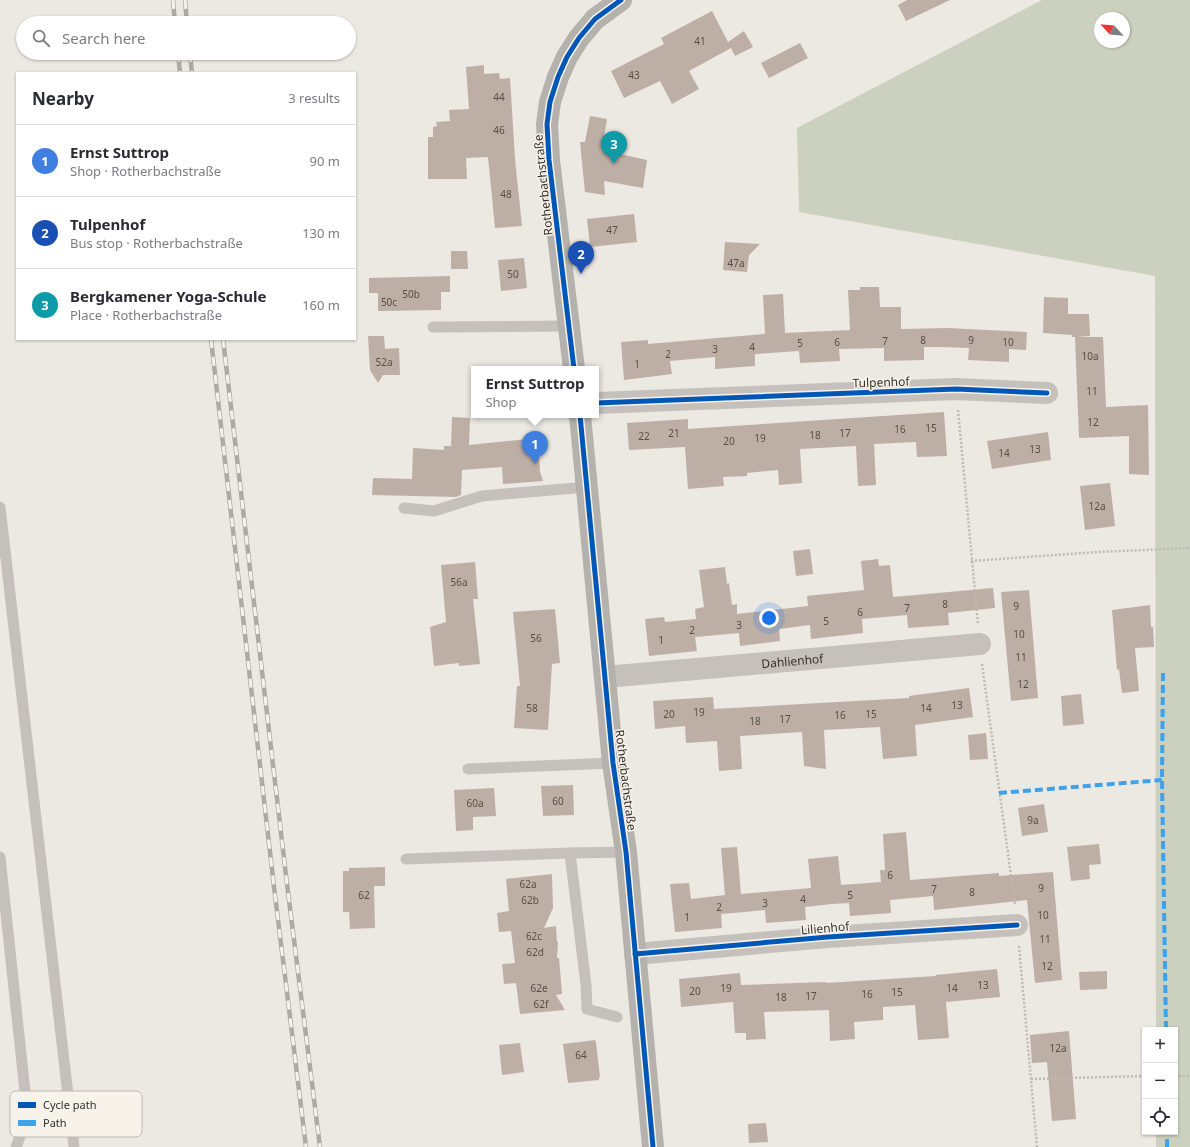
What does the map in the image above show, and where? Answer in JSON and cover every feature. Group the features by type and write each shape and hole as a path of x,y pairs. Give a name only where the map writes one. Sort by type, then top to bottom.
{"street":[{"name":"Rotherbachstraße","path":"574,366 549,160 547,124 550,102 558,77 567,57 595,19 620,0"},
{"name":"Tulpenhof","path":"599,403 956,389 1047,393"},
{"name":"Rotherbachstraße","path":"580,418 613,763 626,852 653,1147"},
{"name":"Dahlienhof","path":"605,677 980,644"},
{"name":"Lilienhof","path":"635,954 828,937 1017,924"}],"lane":[{"path":"433,327 568,326"},
{"path":"404,508 434,511 482,496 587,487"},
{"path":"0,507 68,1091"},
{"path":"468,769 613,763"},
{"path":"406,859 570,852 626,852"},
{"path":"570,852 586,985 587,1009 617,1018"},
{"path":"0,857 25,1091"},
{"path":"16,1147 20,1137"},
{"path":"73,1137 74,1147"}],"path":[{"path":"956,389 980,644 1017,924 1036,1147"},
{"path":"971,561 1098,552 1190,548"},
{"path":"1031,1079 1142,1076"},
{"path":"1178,1076 1190,1076"}],"green space":[{"path":"1042,0 1190,0 1190,1147 1156,1147 1156,1135 1178,1135 1178,1027 1156,1027 1155,276 799,212 797,128"}],"building":[{"path":"907,0 950,0 906,21 898,5"},
{"path":"712,11 728,42 744,31 753,47 735,56 731,48 689,71 699,89 672,104 660,81 624,98 611,71 664,44 661,38"},
{"path":"800,43 808,58 769,78 761,63"},
{"path":"484,65 484,74 499,73 500,79 510,78 515,159 522,226 495,228 488,157 466,158 467,179 428,179 428,137 433,137 433,127 437,126 436,122 450,121 449,110 469,109 466,67"},
{"path":"590,116 607,119 604,138 606,151 647,160 643,188 604,181 605,195 585,192 580,142 585,142"},
{"path":"634,214 637,242 590,247 587,219"},
{"path":"725,242 760,244 749,255 747,272 723,270"},
{"path":"451,251 467,251 468,269 451,269"},
{"path":"524,258 527,288 501,291 498,260"},
{"path":"450,276 450,292 441,292 441,310 378,311 378,293 369,293 369,278"},
{"path":"860,287 879,287 880,307 901,307 901,329 947,328 1027,332 1026,350 1009,349 1009,362 968,360 969,348 943,347 924,347 924,360 884,361 884,348 839,349 840,361 800,363 799,351 755,354 755,366 715,369 715,357 670,361 672,374 624,380 621,342 648,340 648,344 765,334 763,295 783,294 785,333 850,330 848,290 860,290"},
{"path":"1044,297 1068,298 1068,314 1089,314 1090,336 1077,337 1103,337 1106,407 1148,405 1149,475 1129,474 1129,436 1079,438 1075,337 1072,337 1072,335 1043,333"},
{"path":"368,336 384,336 385,349 399,348 400,375 383,375 378,383 370,370"},
{"path":"944,412 947,456 917,457 916,442 874,444 876,485 858,486 856,446 800,449 802,483 779,485 778,470 747,473 747,476 723,477 724,486 688,489 685,447 629,450 627,423 688,419 688,429"},
{"path":"452,417 470,418 469,445 538,438 540,472 543,481 503,484 502,467 462,470 461,495 456,497 372,495 373,478 412,479 413,448 444,450 444,446 451,446"},
{"path":"1048,432 1051,460 992,469 987,441"},
{"path":"1110,483 1115,526 1085,530 1080,486"},
{"path":"810,549 813,574 796,576 793,551"},
{"path":"878,559 879,566 890,565 893,597 993,588 995,608 948,613 949,625 908,628 907,615 862,619 863,633 811,639 810,625 779,629 780,641 740,646 739,633 695,637 697,651 649,656 645,619 664,617 665,622 696,619 695,609 704,607 699,570 725,567 732,605 737,604 737,614 808,606 807,596 864,590 861,561"},
{"path":"475,562 478,599 473,599 480,664 459,666 459,663 434,666 430,627 446,622 441,565"},
{"path":"1029,590 1038,698 1011,701 1001,592"},
{"path":"1150,605 1154,647 1135,648 1139,691 1122,693 1119,669 1117,670 1112,610"},
{"path":"555,609 560,663 552,664 548,730 514,728 517,686 520,686 513,612"},
{"path":"969,688 973,717 915,725 917,756 883,759 880,727 824,730 826,769 804,766 802,732 740,736 742,769 719,771 717,741 686,743 685,726 655,729 653,701 713,697 714,709 909,698 909,696"},
{"path":"1081,694 1084,724 1063,726 1061,696"},
{"path":"986,733 988,759 970,760 968,735"},
{"path":"573,785 574,815 543,816 541,786"},
{"path":"494,788 496,816 473,817 473,830 456,831 454,790"},
{"path":"1044,804 1048,832 1022,836 1018,808"},
{"path":"906,832 910,880 999,873 999,876 1053,872 1062,980 1035,983 1027,900 934,910 933,896 890,900 891,913 850,916 849,903 832,904 805,907 806,920 766,923 765,910 721,914 722,928 675,932 670,884 689,883 691,899 725,895 721,848 737,847 741,894 811,888 808,859 838,856 841,885 881,882 880,870 885,870 883,834"},
{"path":"1099,844 1101,864 1089,865 1090,879 1071,881 1067,847"},
{"path":"385,867 385,886 374,886 375,928 350,929 349,912 343,912 343,871 349,871 349,868"},
{"path":"552,874 553,908 544,928 556,926 558,942 557,958 559,958 562,994 556,995 565,1010 520,1014 516,983 504,984 502,964 515,963 511,931 499,932 497,913 509,911 506,879"},
{"path":"997,969 1000,997 946,1002 949,1038 918,1040 915,1005 883,1007 883,1020 854,1022 855,1039 830,1041 829,1010 764,1012 766,1039 746,1040 746,1033 735,1033 733,1002 681,1007 679,979 740,973 741,985 826,983 936,976"},
{"path":"1107,971 1107,989 1080,990 1079,972"},
{"path":"1069,1031 1076,1119 1052,1121 1047,1062 1032,1063 1030,1035"},
{"path":"595,1040 600,1077 599,1080 568,1083 563,1044"},
{"path":"520,1043 524,1072 502,1075 499,1045"},
{"path":"766,1123 768,1142 749,1143 748,1124"}],"railway":[{"path":"173,0 174,16"},
{"path":"185,0 186,16"},
{"path":"179,60 180,72"},
{"path":"191,60 192,72"},
{"path":"211,340 274,887 306,1147"},
{"path":"223,340 287,884 320,1147"}],"marked path":[{"path":"1163,673 1162,780 1166,1027"},
{"path":"999,793 1162,780"},
{"path":"1167,1135 1167,1147"}],"cycle path":[{"path":"574,366 549,160 547,124 550,102 558,77 567,57 579,38 595,19 621,0"},
{"path":"599,403 956,389 1047,393"},
{"path":"580,418 613,763 626,852 653,1147"},
{"path":"635,954 828,937 1017,925"}],"place":[{"name":"Bergkamener Yoga-Schule","path":"614,164"},
{"name":"Tulpenhof","path":"581,274"},
{"name":"Ernst Suttrop","path":"535,464"}]}
